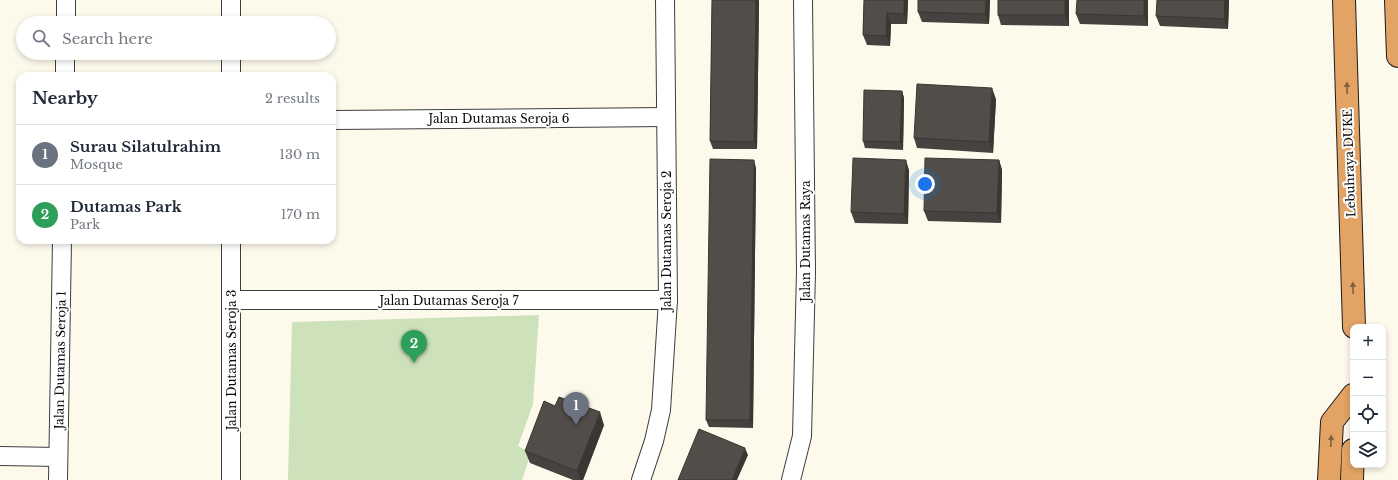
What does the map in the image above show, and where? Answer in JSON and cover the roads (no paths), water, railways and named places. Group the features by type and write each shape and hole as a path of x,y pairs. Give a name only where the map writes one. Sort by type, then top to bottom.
{"highway":[{"name":"Lebuhraya DUKE","path":"1344,4 1354,324"},
{"path":"1396,4 1398,56"},
{"path":"1329,480 1332,422 1352,396"},
{"path":"1352,468 1352,480"}],"street":[{"path":"66,0 66,16"},
{"path":"231,0 231,16"},
{"name":"Jalan Dutamas Seroja 2","path":"641,480 654,442 661,410 668,300 665,0"},
{"name":"Jalan Dutamas Raya","path":"791,480 802,436 806,279 803,0"},
{"path":"65,60 65,72"},
{"path":"231,60 231,72"},
{"name":"Jalan Dutamas Seroja 6","path":"336,120 666,117"},
{"name":"Jalan Dutamas Seroja 1","path":"58,480 62,244"},
{"name":"Jalan Dutamas Seroja 3","path":"231,244 231,480"},
{"name":"Jalan Dutamas Seroja 7","path":"231,300 668,300"},
{"path":"0,456 58,457"}],"place":[{"name":"Dutamas Park","path":"414,363"},
{"name":"Surau Silatulrahim","path":"576,425"}]}
